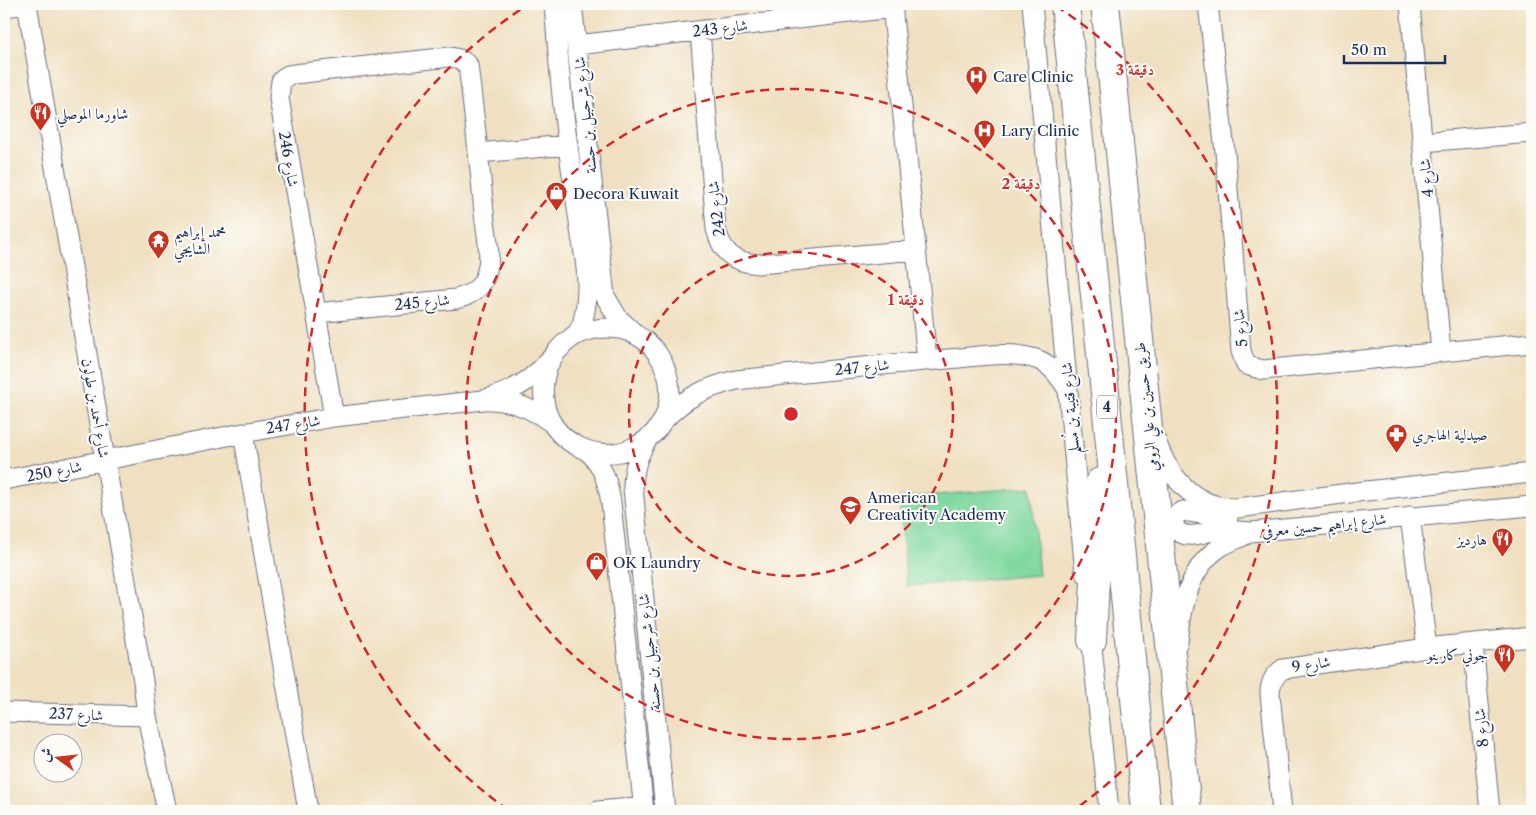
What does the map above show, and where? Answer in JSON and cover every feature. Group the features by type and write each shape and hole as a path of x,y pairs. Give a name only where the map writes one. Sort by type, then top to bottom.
{"highway":[{"name":"4","path":"1065,4 1146,811"},
{"name":"طريق حسين بن علي الرومي","path":"1104,4 1187,811"},
{"path":"1092,640 1105,393"}],"street":[{"path":"4,7 27,4"},
{"name":"شارع أحمد بن طولون","path":"27,4 143,681 147,716 167,811"},
{"name":"شارع شرحبيل بن حسنة","path":"554,4 567,145 587,273 586,303 582,324 576,335"},
{"name":"شارع شرحبيل بن حسنة","path":"572,4 605,296 618,318 636,334"},
{"name":"شارع قتيبة بن مُسلم","path":"1032,4 1109,811"},
{"name":"شارع 5","path":"1208,4 1225,152 1241,351 1246,365 1263,370 1532,342"},
{"name":"شارع 4","path":"1410,4 1441,352"},
{"path":"892,6 927,361"},
{"name":"شارع 243","path":"577,45 892,6"},
{"name":"شارع 242","path":"700,30 716,229 720,244 729,255 742,261 758,264 916,250"},
{"name":"شارع 246","path":"334,418 279,98 281,81 288,75 294,74 450,57 460,59"},
{"name":"شارع 245","path":"316,313 456,299 468,296 485,279 488,260 479,153 468,65 460,59"},
{"path":"1422,142 1532,132"},
{"path":"479,153 567,145"},
{"path":"600,327 612,327 636,334 653,347 668,376 668,403 663,418 653,432 636,446 620,452 609,453 587,450 567,440 552,423 543,389 544,377 553,356 576,335 600,327"},
{"name":"شارع 247","path":"653,432 675,408 697,392 710,386 736,380 927,361 1006,355 1034,358 1051,367 1068,391"},
{"name":"شارع 247","path":"483,400 504,394 522,384 539,371 553,356"},
{"name":"شارع 247","path":"104,461 243,433 334,418 483,400 496,400 520,405 531,409 552,423"},
{"name":"شارع إبراهيم حسين معرفي","path":"1147,412 1157,443 1166,464 1174,476 1190,492 1211,504 1219,506 1238,508 1358,492 1532,474"},
{"name":"شارع شرحبيل بن حسنة","path":"653,432 641,450 636,464 633,488 665,811"},
{"path":"243,433 308,811"},
{"name":"شارع شرحبيل بن حسنة","path":"587,450 602,469 611,503 644,809"},
{"name":"شارع 250","path":"4,480 104,461"},
{"path":"1251,532 1215,530 1195,535 1184,534 1176,529 1174,519 1178,513 1184,511 1244,519 1311,512 1358,492"},
{"name":"شارع إبراهيم حسين معرفي","path":"1175,696 1181,618 1188,591 1194,575 1208,558 1222,546 1251,532 1532,506"},
{"path":"1410,516 1427,648"},
{"name":"شارع 9","path":"1282,811 1270,694 1272,681 1278,672 1290,666 1427,648 1532,637"},
{"name":"شارع 8","path":"1473,644 1490,811"},
{"name":"شارع 237","path":"4,712 147,716"},
{"path":"598,811 644,809"}],"green space":[{"path":"1031,487 1039,575 907,586 899,498"}],"place":[{"name":"Care Clinic","path":"977,95"},
{"name":"شاورما الموصلي","path":"41,132"},
{"name":"Lary Clinic","path":"985,149"},
{"name":"Decora Kuwait","path":"557,212"},
{"name":"محمد إبراهيم الشايجي","path":"158,259"},
{"name":"صيدلية الهاجري","path":"1396,453"},
{"name":"American Creativity Academy","path":"851,525"},
{"name":"هارديز","path":"1503,558"},
{"name":"OK Laundry","path":"597,581"},
{"name":"جوني كارينو","path":"1504,673"}]}
